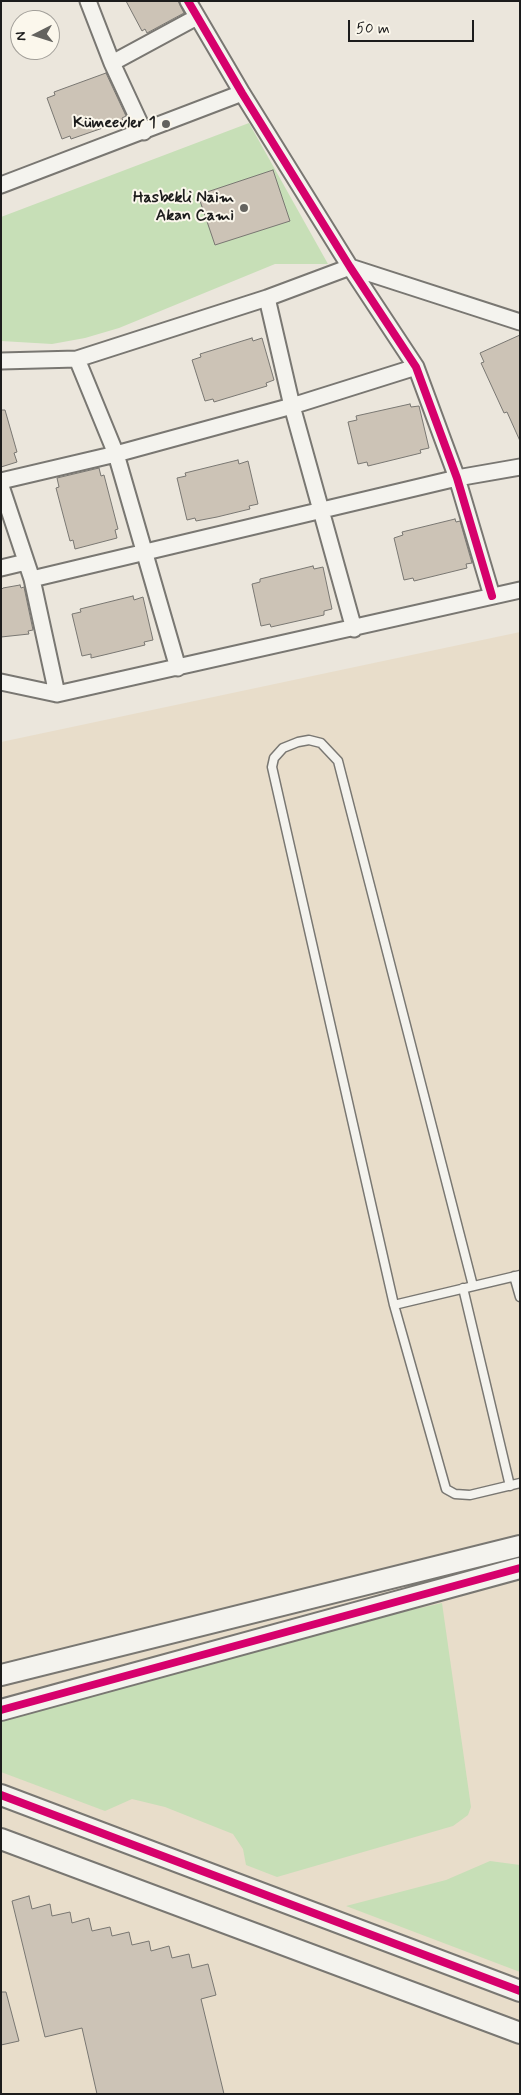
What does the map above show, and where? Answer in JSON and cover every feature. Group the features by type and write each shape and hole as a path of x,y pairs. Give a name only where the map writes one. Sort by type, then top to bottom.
{"street":[{"path":"88,1 112,63 144,132"},
{"path":"188,1 242,93 350,267 416,368 457,478 492,596"},
{"path":"112,63 197,16"},
{"path":"1,186 242,93"},
{"path":"1,361 77,359 267,298 350,267 520,322"},
{"path":"267,298 292,406 354,629"},
{"path":"77,359 116,454 178,668"},
{"path":"1,480 116,454 292,406 416,368"},
{"path":"32,579 146,554 457,478 520,467"},
{"path":"1,486 32,579 57,694"},
{"path":"1,568 26,562"},
{"path":"1,682 57,694 354,629 520,590"},
{"path":"1,1675 520,1546"},
{"path":"1,1710 520,1568"},
{"path":"1,1795 520,1991"},
{"path":"1,1838 520,2033"}],"lane":[{"path":"473,1286 338,761 321,743 309,740 298,742 283,748 274,758 272,767 394,1305 446,1489 455,1494 470,1495 520,1483"},
{"path":"394,1305 517,1275 520,1297"},
{"path":"463,1288 510,1486"}],"shaded area":[{"path":"520,632 520,2094 1,2094 1,742"}],"green space":[{"path":"249,123 328,264 275,264 119,328 85,338 52,344 1,341 1,217"},
{"path":"442,1603 471,1807 468,1815 453,1826 277,1877 246,1865 243,1849 233,1834 165,1807 132,1799 105,1811 1,1772 1,1719 332,1628"},
{"path":"490,1861 520,1865 520,1972 346,1906 446,1880"}],"building":[{"path":"126,1 178,1 184,13 147,33 145,29 142,31"},
{"path":"106,73 126,116 122,118 123,121 71,139 70,136 62,139 47,98 55,95 54,92"},
{"name":"Hasbekli Naim Akan Cami","path":"273,170 290,221 215,245 198,195"},
{"path":"520,335 520,441 507,412 504,413 481,363 484,362 480,353"},
{"path":"252,338 253,341 262,338 274,380 266,383 267,386 214,402 213,399 205,401 192,360 201,357 200,354"},
{"path":"410,404 411,407 419,406 429,448 420,450 421,453 368,466 367,462 358,464 348,422 357,420 356,416"},
{"path":"1,410 5,410 17,452 14,453 17,462 1,467"},
{"path":"238,460 239,464 248,461 258,504 249,506 250,509 217,517 196,521 195,518 187,520 177,478 186,476 185,473"},
{"path":"99,468 101,476 104,475 118,529 115,530 117,538 75,549 73,540 70,541 56,488 59,487 57,478"},
{"path":"455,519 456,522 460,521 472,563 466,564 467,568 414,581 413,578 404,580 394,538 403,535 402,532"},
{"path":"313,566 314,569 323,567 332,609 324,611 324,615 271,627 270,624 261,626 252,584 260,582 260,579"},
{"path":"20,585 21,588 24,587 33,630 28,631 29,634 1,637 1,590"},
{"path":"133,596 134,600 143,597 153,640 144,642 145,645 91,658 91,654 82,656 72,614 81,612 80,609"},
{"path":"29,1896 32,1909 50,1904 52,1916 70,1912 72,1923 89,1918 92,1931 110,1927 112,1936 129,1932 132,1945 149,1941 151,1951 169,1946 172,1958 189,1954 192,1968 208,1964 216,1995 201,1999 224,2094 97,2094 82,2028 45,2037 12,1901"},
{"path":"1,1992 6,1992 19,2041 1,2045"}],"cycle path":[{"path":"188,1 242,93 350,267 416,367 457,478 492,596"},
{"path":"1,1710 520,1568"},
{"path":"1,1795 520,1991"}],"place":[{"name":"Kümeevler 1","path":"166,124"},
{"name":"Hasbekli Naim Akan Cami","path":"244,208"}]}
